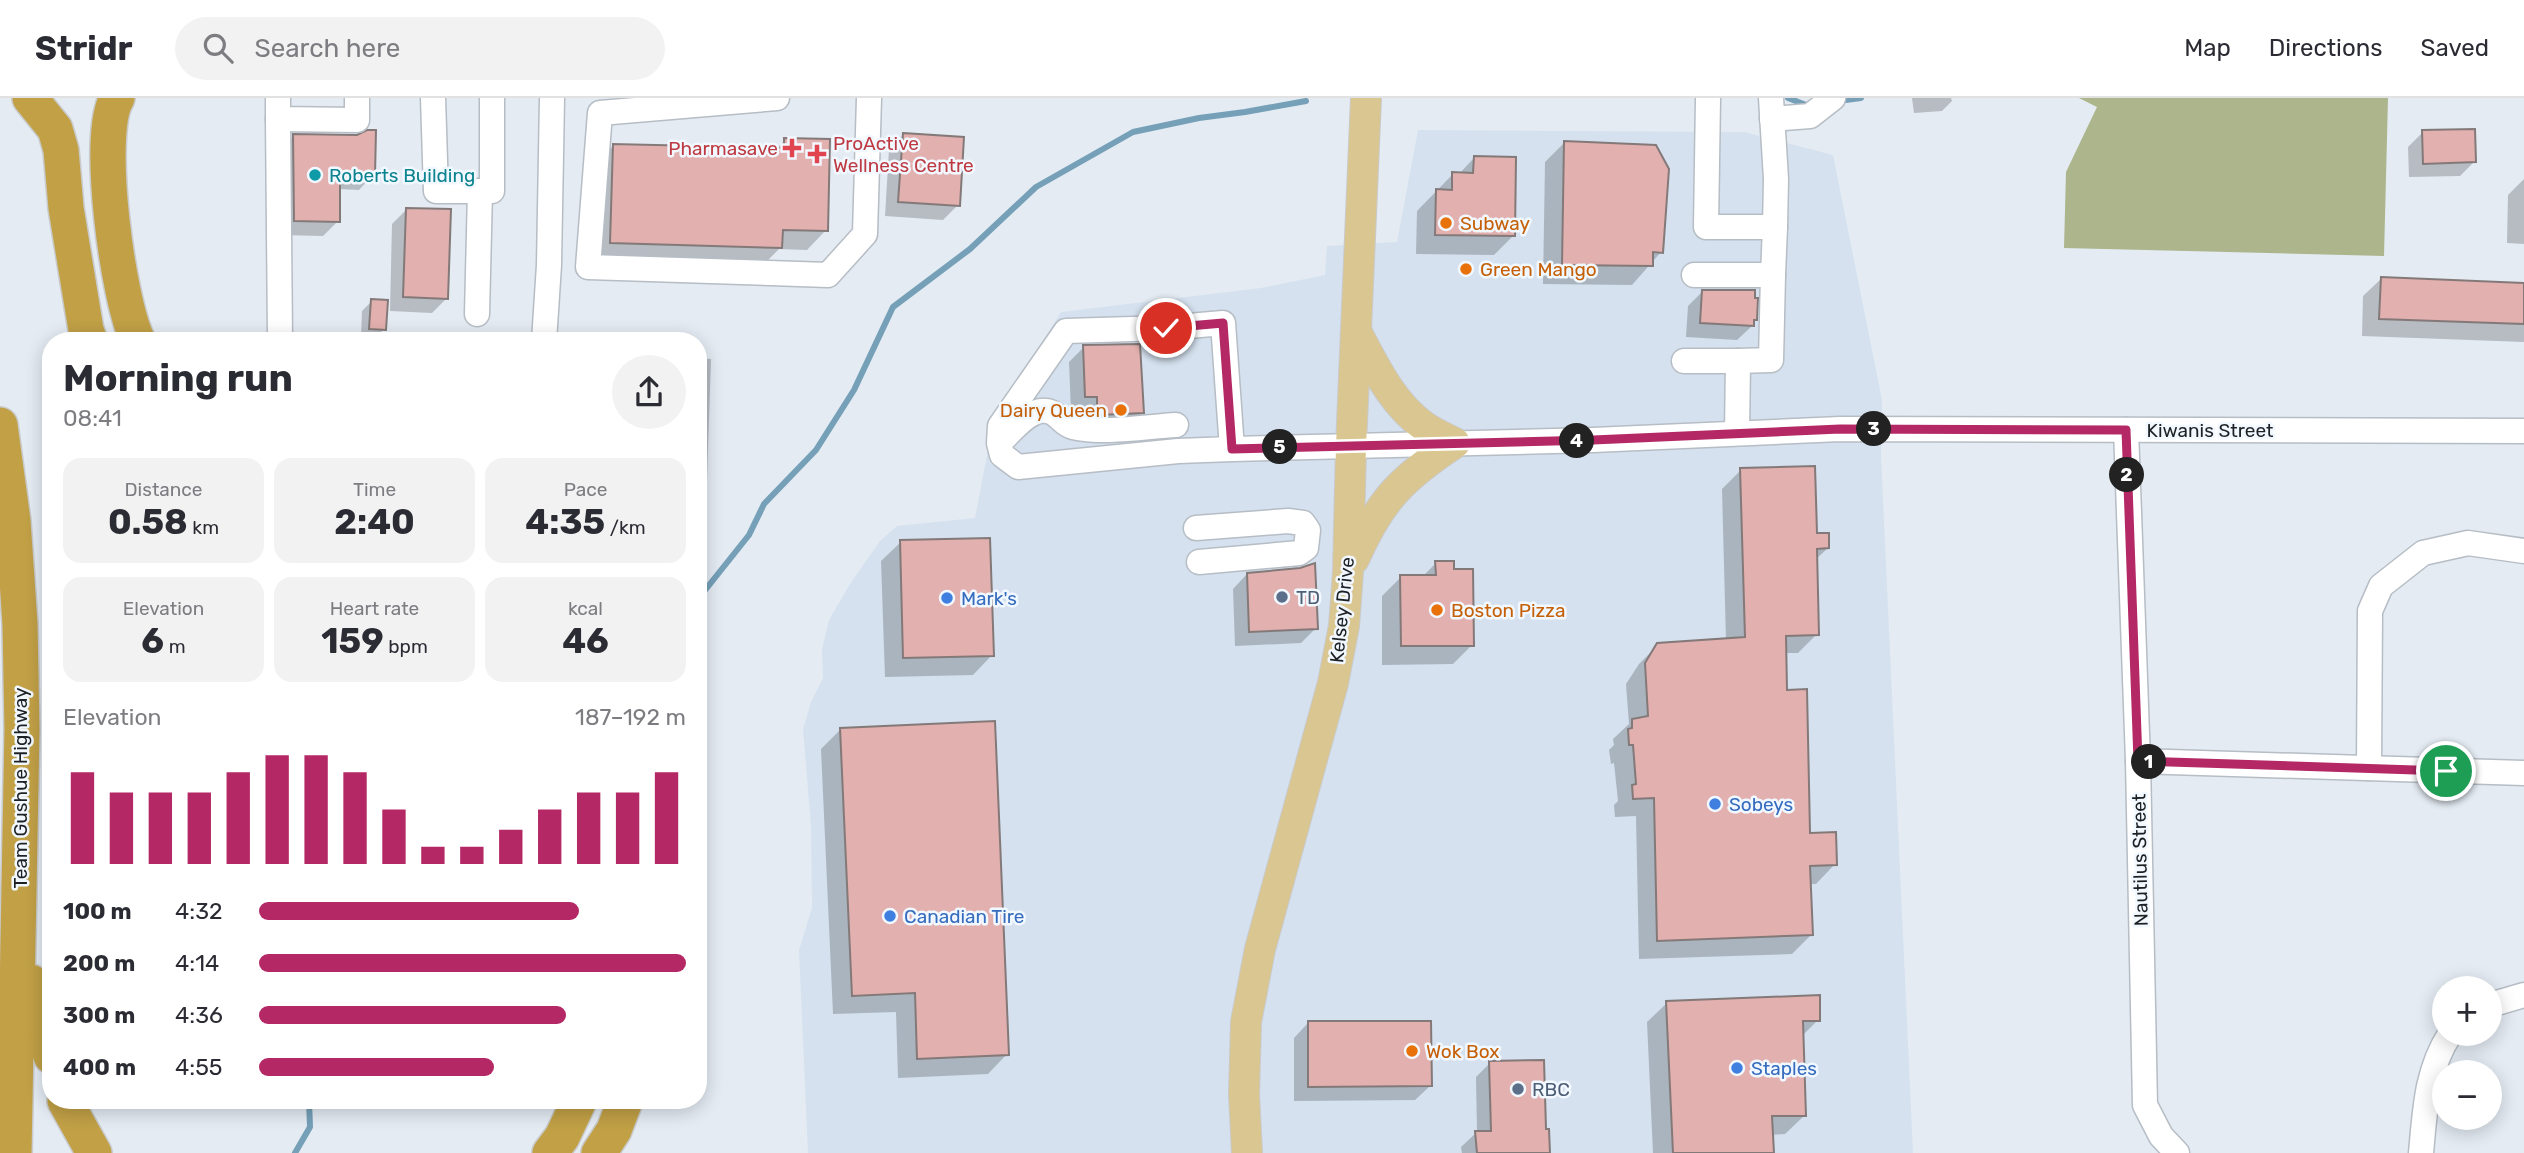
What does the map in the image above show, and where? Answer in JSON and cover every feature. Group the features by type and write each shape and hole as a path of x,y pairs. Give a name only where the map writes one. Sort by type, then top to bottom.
{"highway":[{"path":"30,98 55,129 61,150 70,233 87,332"},
{"path":"117,98 110,122 108,155 112,218 121,279 136,332"},
{"name":"Team Gushue Highway","path":"0,425 13,521 20,624 22,729 14,1153"},
{"path":"19,923 42,1029"},
{"path":"69,1109 94,1153"},
{"path":"550,1153 562,1138 575,1109"},
{"path":"599,1153 614,1130 622,1109"}],"main road":[{"name":"Kelsey Drive","path":"1247,1153 1244,1094 1246,1022 1260,949 1340,653 1348,572 1365,104"},
{"path":"1348,572 1369,525 1391,494 1419,467 1455,443 1424,426 1398,401 1377,373 1356,331"}],"street":[{"path":"280,332 278,109 357,120 357,98"},
{"path":"433,98 436,191 492,191 492,98"},
{"path":"545,332 549,265 552,98"},
{"path":"588,267 600,113 716,100 776,98"},
{"path":"549,265 828,275 865,234 869,98"},
{"path":"1708,98 1706,227 1775,227"},
{"path":"1684,361 1771,360 1776,179 1772,109 1810,116 1833,98"},
{"path":"477,314 480,191"},
{"path":"1694,275 1773,275"},
{"path":"999,443 1000,426 1066,331 1223,323 1232,449"},
{"path":"1737,433 1738,361"},
{"path":"999,443 1020,422 1041,411 1052,412 1074,427 1104,429 1176,425"},
{"name":"Kiwanis Street","path":"999,443 1002,455 1018,467 1178,451 1593,440 1840,429 2524,431"},
{"name":"Nautilus Street","path":"2126,430 2138,761 2145,1105 2161,1136 2177,1153"},
{"path":"1196,528 1288,521 1303,523 1308,530 1306,548 1298,553 1199,562"},
{"path":"2369,768 2370,611 2381,586 2423,553 2468,543 2524,551"},
{"path":"2138,761 2524,773"},
{"path":"2502,1001 2524,995"},
{"path":"2421,1153 2431,1071 2442,1046"}],"shaded area":[{"path":"1418,130 1744,132 1833,155 1882,400 1881,456 1913,1153 808,1153 799,950 812,908 811,826 803,729 811,702 823,678 822,649 829,620 850,584 880,541 897,526 975,518 994,419 1061,312 1261,288 1325,275 1327,246 1397,242"}],"green space":[{"path":"2079,98 2388,98 2384,256 2064,248 2066,172 2097,107"}],"building":[{"path":"2475,129 2476,162 2423,164 2422,130"},
{"name":"Roberts Building","path":"367,130 376,130 375,176 340,175 340,222 294,221 293,134 357,135"},
{"path":"903,133 964,137 960,206 898,202"},
{"path":"784,138 830,139 828,231 783,230 782,248 610,243 613,144 784,148"},
{"path":"1564,141 1656,145 1669,169 1663,253 1653,252 1653,266 1562,265"},
{"path":"1474,156 1516,157 1515,236 1435,235 1436,189 1452,190 1452,172 1473,173"},
{"path":"406,208 451,209 448,299 403,297"},
{"path":"2381,277 2524,283 2524,324 2379,319"},
{"path":"1702,290 1755,290 1755,298 1758,298 1757,320 1754,320 1754,326 1700,323"},
{"path":"371,299 388,300 386,330 369,329"},
{"path":"1140,344 1144,413 1097,415 1097,397 1085,397 1083,345"},
{"path":"1815,466 1817,533 1829,533 1829,548 1817,549 1819,635 1786,636 1787,690 1807,689 1810,833 1836,832 1837,865 1810,866 1813,935 1657,941 1654,798 1633,799 1632,785 1636,784 1633,745 1629,745 1628,729 1632,728 1632,719 1648,716 1645,663 1657,643 1745,637 1740,468"},
{"name":"Mark's","path":"990,538 994,656 903,658 900,540"},
{"name":"Boston Pizza","path":"1435,561 1454,561 1454,569 1473,569 1474,646 1401,646 1400,575 1436,575"},
{"name":"TD","path":"1315,563 1318,629 1249,632 1247,573 1300,568"},
{"path":"995,721 1009,1055 917,1059 915,993 852,996 840,728"},
{"name":"Staples","path":"1820,995 1820,1021 1803,1021 1806,1116 1772,1116 1774,1153 1673,1153 1666,1001"},
{"path":"1308,1021 1431,1021 1432,1086 1308,1087"},
{"path":"1544,1060 1546,1129 1549,1129 1550,1153 1477,1153 1475,1131 1491,1131 1489,1061"}],"waterway":[{"path":"1788,98 1806,105 1813,104"},
{"path":"1838,101 1861,98"},
{"path":"707,588 749,535 764,504 816,450 854,390 893,307 970,249 1036,187 1133,132 1199,118 1306,101"},
{"path":"295,1153 310,1127 309,1109"}],"place":[{"name":"Pharmasave","path":"792,148"},
{"name":"ProActive Wellness Centre","path":"817,154"},
{"name":"Roberts Building","path":"315,175"},
{"name":"Subway","path":"1446,223"},
{"name":"Green Mango","path":"1466,269"},
{"name":"Dairy Queen","path":"1121,410"},
{"name":"TD","path":"1282,597"},
{"name":"Mark's","path":"947,598"},
{"name":"Boston Pizza","path":"1437,610"},
{"name":"Sobeys","path":"1715,804"},
{"name":"Canadian Tire","path":"890,916"},
{"name":"Wok Box","path":"1412,1051"},
{"name":"Staples","path":"1737,1068"},
{"name":"RBC","path":"1518,1089"}],"route":[{"path":"1166,328 1223,323 1232,449 1593,440 1840,429 2126,430 2138,761 2446,771"}]}
